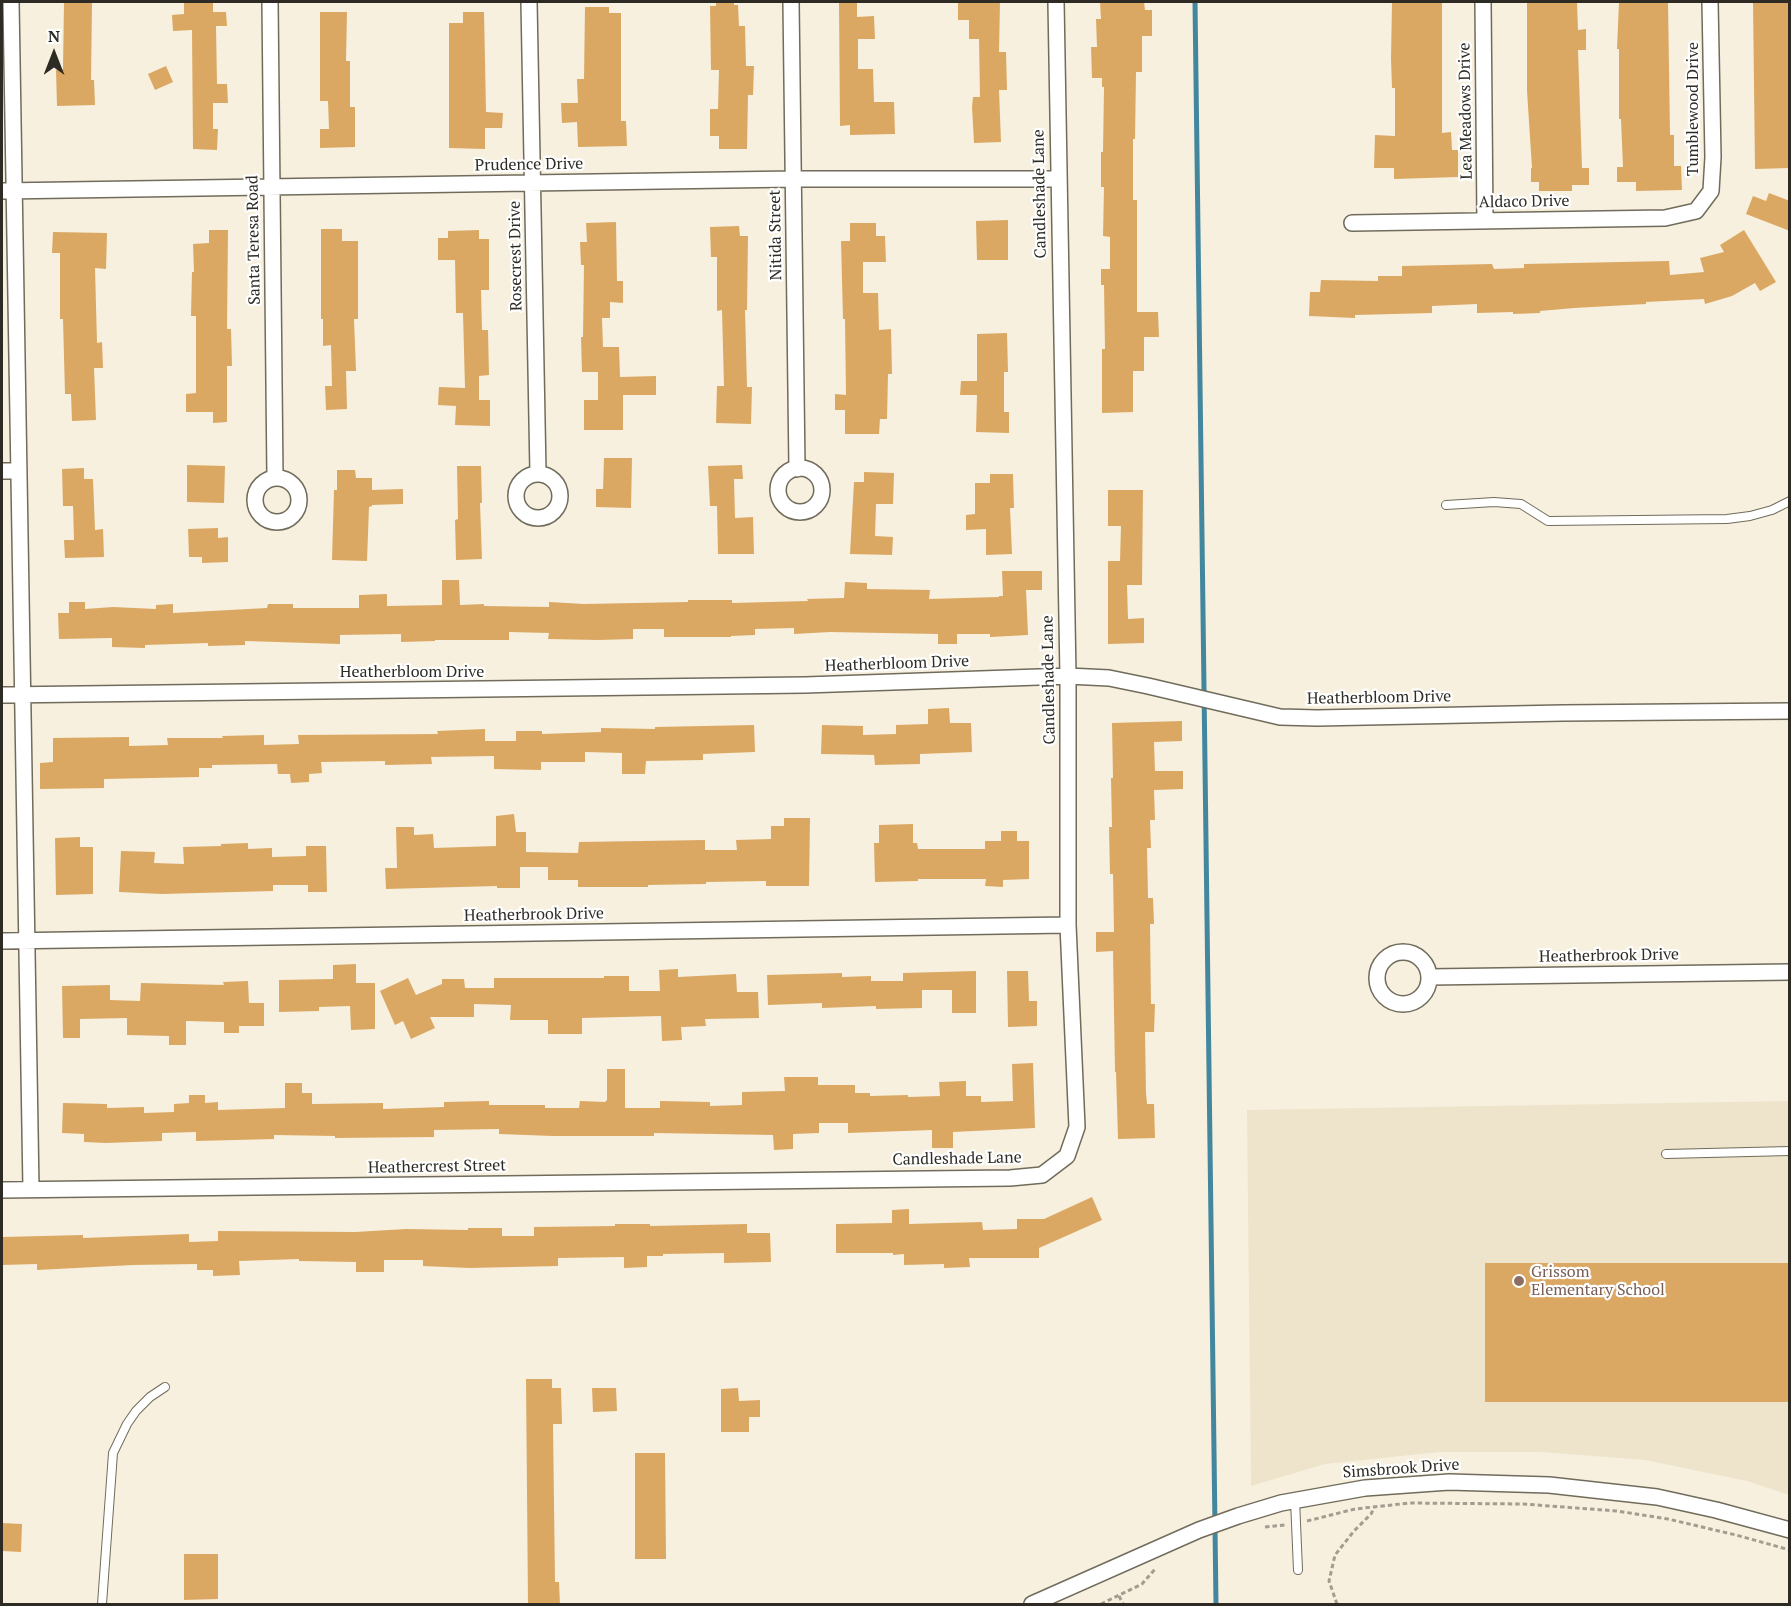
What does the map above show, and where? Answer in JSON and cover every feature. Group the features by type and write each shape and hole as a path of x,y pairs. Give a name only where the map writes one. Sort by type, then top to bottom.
{"street":[{"path":"11,2 8,191 19,471 31,1190"},
{"name":"Santa Teresa Road","path":"270,2 275,478"},
{"name":"Rosecrest Drive","path":"529,2 538,473"},
{"name":"Nitida Street","path":"791,2 797,468"},
{"name":"Candleshade Lane","path":"873,1179 1010,1178 1042,1175 1067,1156 1077,1127 1068,925 1068,676 1056,2"},
{"name":"Lea Meadows Drive","path":"1482,2 1485,221"},
{"name":"Tumblewood Drive","path":"1696,211 1711,191 1713,157 1710,2"},
{"name":"Prudence Drive","path":"8,191 793,179 1058,179"},
{"name":"Aldaco Drive","path":"1352,223 1665,218 1696,211"},
{"path":"2,471 19,471"},
{"name":"Heatherbloom Drive","path":"2,695 805,685 1068,676 1109,678 1280,717 1790,711"},
{"name":"Heatherbrook Drive","path":"2,941 1068,925"},
{"name":"Heatherbrook Drive","path":"1429,977 1790,972"},
{"name":"Heathercrest Street","path":"2,1190 873,1179"},
{"name":"Simsbrook Drive","path":"1032,1605 1199,1530 1238,1516 1320,1494 1387,1486 1485,1482 1609,1491 1657,1497 1790,1530"}],"lane":[{"path":"1446,505 1494,502 1521,504 1548,521 1727,519 1772,510 1790,501"},
{"path":"1666,1154 1790,1151"},
{"path":"102,1605 113,1453 122,1432 136,1411 150,1397 165,1387"},
{"path":"1295,1500 1298,1570"}],"path":[{"path":"1337,1605 1329,1581 1335,1555 1371,1514 1387,1486"},
{"path":"1263,1527 1297,1524 1323,1516 1410,1503 1523,1504 1617,1511 1736,1535 1790,1550"},
{"path":"1101,1605 1143,1584 1162,1560"},
{"path":"1119,1596 1123,1605"}],"shaded area":[{"name":"Grissom Elementary School","path":"1789,1101 1789,1495 1747,1481 1645,1460 1541,1452 1439,1452 1325,1464 1251,1486 1247,1110"}],"building":[{"path":"64,2 92,2 91,80 94,80 95,105 57,106 56,70 63,69"},
{"path":"184,2 213,2 213,12 226,12 227,26 216,26 217,84 227,84 228,103 213,103 213,129 218,129 217,150 193,149 192,30 173,31 172,15 184,14"},
{"path":"716,2 734,2 734,5 738,5 739,26 745,26 746,66 754,66 753,95 748,95 747,149 719,149 719,136 710,136 710,109 718,109 719,70 711,70 710,6 716,6"},
{"path":"857,2 857,17 874,16 875,39 858,39 858,69 873,69 874,102 894,102 895,134 850,135 850,125 840,126 839,3"},
{"path":"958,2 1000,2 999,52 1006,52 1007,90 999,90 1001,142 974,143 973,97 980,97 979,39 969,39 969,20 958,20"},
{"path":"1100,2 1144,2 1145,10 1152,10 1152,36 1142,36 1142,72 1136,72 1133,200 1137,200 1137,312 1158,312 1159,337 1144,337 1144,371 1133,371 1133,412 1102,413 1102,349 1105,349 1104,285 1101,285 1101,269 1110,269 1110,237 1103,236 1104,187 1101,187 1104,87 1102,87 1102,78 1092,78 1091,47 1097,47 1096,19 1101,19"},
{"path":"1392,2 1442,2 1442,133 1451,132 1452,150 1458,150 1458,177 1394,179 1394,168 1374,168 1375,135 1395,136 1395,88 1392,88 1391,59"},
{"path":"1527,2 1577,2 1578,30 1586,29 1586,50 1578,50 1582,168 1589,168 1589,185 1572,185 1572,191 1539,191 1539,182 1531,182 1527,91"},
{"path":"1619,2 1668,2 1670,135 1674,135 1674,166 1681,166 1682,190 1636,191 1636,182 1617,182 1617,167 1623,167 1621,119 1619,119 1619,49 1617,49"},
{"path":"1753,2 1790,2 1790,168 1755,169"},
{"path":"585,7 609,7 609,13 621,13 621,121 626,121 627,146 578,147 577,122 562,123 561,103 578,103 577,79 584,79"},
{"path":"320,12 347,12 346,61 350,61 350,107 355,107 355,147 320,148 320,129 329,129 328,101 320,101"},
{"path":"463,12 484,12 486,112 503,113 502,128 485,128 485,149 449,148 449,23 463,23"},
{"path":"166,66 173,82 155,90 148,74"},
{"path":"1769,193 1790,201 1790,231 1746,214 1753,196 1766,201"},
{"path":"1008,220 1008,260 977,260 976,221"},
{"path":"616,222 617,281 623,281 623,303 610,302 610,318 602,318 603,347 619,347 620,377 656,376 656,395 623,395 623,430 584,430 584,400 598,400 598,372 582,372 584,265 581,265 580,242 587,242 586,223"},
{"path":"850,223 876,223 876,236 885,236 886,262 863,262 863,293 878,293 879,330 891,329 892,374 888,374 887,419 880,419 879,434 845,434 845,410 835,410 835,394 846,395 841,241 850,241"},
{"path":"739,226 740,236 748,236 747,310 745,310 747,387 752,387 751,424 716,423 717,386 724,386 722,310 717,311 717,257 711,257 710,227"},
{"path":"321,229 342,229 342,241 358,241 358,319 354,319 356,371 346,371 347,409 326,410 325,386 332,386 331,345 323,346"},
{"path":"209,230 228,230 227,329 231,329 232,366 227,366 227,422 213,423 213,412 186,412 186,394 196,393 196,316 191,316 193,244 209,243"},
{"path":"479,230 479,239 489,239 489,290 481,290 482,330 488,330 489,375 479,376 479,400 490,400 490,426 455,425 456,406 438,405 439,387 465,388 463,313 456,313 455,260 438,260 438,238 448,238 448,231"},
{"path":"1744,230 1776,282 1760,291 1755,283 1732,296 1705,304 1704,299 1646,302 1646,304 1513,314 1513,312 1477,313 1477,304 1432,306 1432,313 1355,315 1355,318 1309,316 1310,292 1320,292 1321,280 1378,281 1378,276 1402,276 1402,266 1492,264 1494,269 1524,268 1524,264 1669,261 1670,275 1704,272 1700,258 1724,252 1720,245"},
{"path":"53,232 107,233 106,269 95,268 97,343 102,342 103,368 94,368 96,420 72,421 71,394 65,394 63,319 60,319 60,253 52,253"},
{"path":"1007,333 1008,372 1004,372 1004,412 1009,412 1009,433 976,432 977,395 960,395 961,381 977,381 977,334"},
{"path":"604,458 632,458 631,508 596,507 596,489 603,489"},
{"path":"187,465 225,466 224,503 187,502"},
{"path":"742,465 743,479 734,479 735,518 753,517 754,554 718,554 717,506 710,506 708,466"},
{"path":"457,466 481,466 482,559 456,560"},
{"path":"84,468 84,479 93,479 95,530 103,529 104,557 65,558 64,540 74,540 73,506 63,506 62,469"},
{"path":"337,470 355,470 356,478 372,478 372,490 403,489 403,504 369,507 367,561 332,560 334,490 337,490"},
{"path":"864,472 894,473 893,504 876,504 875,536 893,537 892,555 850,554 854,482 864,482"},
{"path":"990,474 1013,474 1014,508 1010,508 1012,554 986,555 986,529 966,530 966,515 975,514 975,483 990,483"},
{"path":"1108,490 1143,490 1142,585 1127,585 1128,619 1144,618 1144,643 1108,644 1108,561 1120,561 1121,526 1108,526"},
{"path":"218,528 218,538 228,537 228,562 202,563 202,557 189,557 188,529"},
{"path":"1002,571 1042,571 1042,590 1026,590 1028,635 990,637 990,634 957,634 957,644 938,644 938,634 830,632 794,634 794,628 755,629 755,635 731,637 664,637 664,629 633,629 633,639 548,639 549,633 509,632 509,640 401,642 401,634 340,635 340,644 245,641 245,645 208,646 208,643 145,645 145,648 112,647 112,638 59,639 58,613 69,613 69,602 85,602 85,609 113,607 156,609 156,605 173,604 173,613 267,608 268,604 293,604 293,608 359,608 359,595 387,594 387,606 442,605 442,580 459,580 460,605 484,604 484,606 549,607 549,602 584,604 688,602 688,600 732,600 732,603 808,601 807,599 844,598 845,582 867,583 867,589 930,590 929,599 999,597 1003,596"},
{"path":"949,708 950,723 971,723 972,752 920,754 920,764 875,765 874,755 821,754 822,725 863,726 863,735 896,734 896,725 928,724 928,709"},
{"path":"1182,721 1182,741 1154,742 1155,771 1183,771 1183,789 1154,790 1155,820 1150,820 1151,848 1147,848 1148,898 1153,898 1154,924 1150,924 1151,1004 1155,1004 1154,1032 1145,1032 1146,1093 1147,1104 1154,1104 1155,1138 1118,1139 1113,951 1096,952 1096,932 1114,932 1109,827 1112,827 1112,723"},
{"path":"754,725 755,752 703,754 703,760 646,761 645,774 622,774 622,753 585,752 585,762 541,762 541,770 494,769 494,756 431,757 432,764 385,765 385,761 321,762 322,773 309,774 309,782 291,783 290,774 278,774 277,764 212,765 212,768 199,768 199,777 104,779 104,788 40,789 40,763 53,762 53,738 129,737 129,746 168,745 167,738 264,735 264,745 299,744 298,735 438,734 437,731 485,729 485,741 516,741 516,731 542,731 542,734 601,732 601,728 655,729 655,727"},
{"path":"514,814 516,832 526,832 526,852 578,853 579,842 705,840 705,850 737,850 736,840 771,839 771,826 784,826 784,818 810,818 809,886 766,886 766,881 706,882 706,884 648,885 648,887 578,887 578,880 548,880 548,867 520,867 520,888 497,888 497,886 386,889 385,868 397,868 396,827 414,827 414,835 433,834 434,848 496,846 496,816"},
{"path":"913,824 913,843 917,843 918,849 985,849 985,841 1001,841 1001,831 1017,831 1017,841 1029,841 1029,879 1003,880 1003,887 985,886 986,879 918,879 918,881 875,882 874,843 879,843 879,825"},
{"path":"80,837 80,847 93,847 93,894 56,895 55,838"},
{"path":"248,843 248,849 272,848 272,857 306,856 306,846 326,846 327,892 308,892 308,885 273,885 273,891 162,894 119,892 121,851 155,852 154,863 184,864 183,847"},
{"path":"356,964 356,983 375,983 375,1029 351,1030 350,1006 319,1007 319,1011 279,1012 279,980 333,979 333,965"},
{"path":"678,969 678,977 736,974 737,992 758,992 759,1018 705,1019 706,1026 681,1027 682,1040 662,1041 661,1016 582,1018 582,1034 548,1034 548,1020 510,1020 511,1005 474,1004 474,1017 430,1017 435,1028 411,1039 403,1021 395,1025 380,991 408,978 416,995 442,984 442,979 464,979 465,988 494,988 494,978 629,976 629,991 660,991 659,970"},
{"path":"976,971 976,1013 952,1013 952,990 922,990 922,1008 876,1009 876,1006 822,1008 822,1003 768,1005 767,975 842,973 842,977 871,976 871,981 903,981 903,973"},
{"path":"1007,971 1028,971 1029,1001 1037,1001 1037,1026 1008,1027"},
{"path":"248,981 249,1003 264,1003 264,1026 239,1026 239,1033 224,1033 224,1022 186,1021 186,1045 169,1045 169,1036 127,1035 127,1018 80,1019 80,1038 63,1038 62,986 110,985 110,1000 140,1001 141,983 224,985 223,982"},
{"path":"1033,1063 1035,1128 953,1132 953,1148 932,1148 932,1130 848,1133 848,1123 819,1123 819,1133 793,1134 793,1149 774,1150 773,1135 654,1133 654,1136 553,1136 499,1134 499,1129 434,1130 434,1137 335,1138 335,1136 274,1135 274,1139 196,1141 196,1132 162,1133 162,1141 106,1143 84,1142 84,1134 62,1133 63,1103 107,1104 107,1108 144,1107 144,1113 174,1112 174,1104 189,1103 189,1095 205,1095 205,1103 218,1102 218,1110 285,1108 285,1083 302,1083 302,1093 312,1093 312,1104 383,1103 383,1109 444,1107 444,1102 489,1101 489,1105 545,1105 545,1108 579,1108 580,1101 605,1102 607,1100 607,1069 625,1069 625,1108 660,1108 660,1101 710,1102 710,1106 742,1105 742,1092 785,1091 784,1077 818,1077 818,1085 855,1085 855,1093 870,1093 870,1096 908,1095 908,1097 940,1096 939,1082 966,1081 966,1096 981,1096 981,1102 1013,1101 1012,1064"},
{"path":"1092,1197 1102,1220 1039,1248 1039,1258 969,1258 970,1267 944,1268 944,1264 904,1265 904,1254 836,1253 836,1224 892,1223 892,1210 909,1209 909,1224 982,1222 983,1230 1017,1229 1017,1219 1044,1219"},
{"path":"615,1224 650,1224 650,1226 747,1224 747,1233 770,1233 771,1262 724,1263 724,1253 647,1256 647,1267 624,1268 624,1257 558,1258 558,1266 469,1268 423,1266 423,1260 384,1260 384,1272 356,1272 356,1262 299,1261 299,1259 239,1261 240,1275 213,1276 213,1270 197,1270 197,1264 37,1270 37,1264 2,1265 2,1237 83,1235 83,1238 189,1234 189,1242 218,1241 218,1231 355,1232 406,1229 468,1230 468,1228 502,1228 502,1236 534,1236 534,1227 615,1226"},
{"path":"1485,1263 1790,1263 1790,1402 1485,1402"},
{"path":"526,1379 552,1379 552,1388 561,1388 562,1424 553,1424 555,1582 559,1582 560,1605 528,1605"},
{"path":"592,1388 616,1388 617,1411 593,1412"},
{"path":"738,1388 739,1401 760,1400 760,1417 749,1417 749,1432 721,1432 721,1389"},
{"path":"635,1453 665,1453 666,1559 635,1559"},
{"path":"2,1523 22,1524 21,1552 2,1551"},
{"path":"184,1554 218,1554 218,1599 184,1600"}],"waterway":[{"path":"1195,2 1216,1604"}],"place":[{"name":"Grissom Elementary School","path":"1519,1281"}]}
